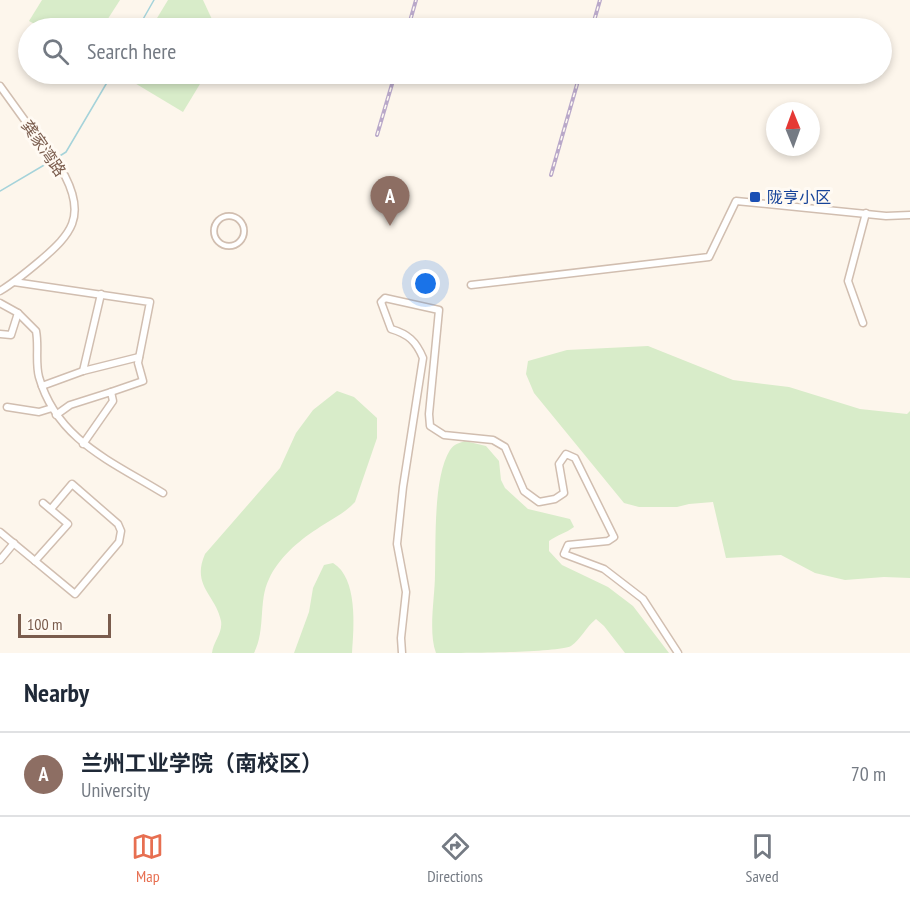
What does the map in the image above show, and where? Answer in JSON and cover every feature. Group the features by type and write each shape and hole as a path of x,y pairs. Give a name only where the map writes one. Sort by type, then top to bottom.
{"street":[{"name":"龚家湾路","path":"0,86 71,188 74,212 73,224 62,242 0,291"},
{"path":"471,285 708,257 736,201 886,216 910,215"},
{"path":"863,323 848,281 866,213"},
{"path":"232,216 242,222 244,233 238,243 226,245 217,239 215,228 221,218 232,216"},
{"path":"13,282 150,302 138,363 142,381 70,405 56,415"},
{"path":"83,371 101,294"},
{"path":"402,653 401,638 406,592 397,544 403,487 423,358 417,343 399,331 391,329 381,302 385,298 439,310 429,414 430,426 444,435 493,440 505,447 524,491 539,502 555,499 564,493 559,464 566,454 576,458 614,537 608,541 568,545 564,554 604,569 643,599 678,653"},
{"path":"0,303 18,313 36,331 38,373 56,415 83,444 163,493"},
{"path":"0,334 11,335 18,313"},
{"path":"42,386 83,371 139,357"},
{"path":"83,444 113,401 111,392"},
{"path":"7,407 39,412 52,408"},
{"path":"0,532 75,594 121,539 121,531 118,525 72,484 51,509"},
{"path":"35,561 68,524 43,503"},
{"path":"0,560 14,543"}],"green space":[{"path":"42,0 120,0 108,18 31,18"},
{"path":"168,0 203,0 211,18 157,18"},
{"path":"136,84 200,84 183,112"},
{"path":"648,346 733,380 789,387 860,409 907,414 910,411 910,578 845,580 815,573 781,555 726,558 713,502 677,507 639,507 624,503 534,393 526,374 528,361 567,350"},
{"path":"337,391 354,397 377,418 377,438 355,502 303,539 278,564 266,588 260,635 254,653 212,653 221,630 221,621 201,574 205,554 280,468 296,433 313,410"},
{"path":"465,441 486,446 499,461 501,480 505,488 528,509 570,519 574,527 549,541 549,551 562,565 608,587 633,606 669,653 625,653 596,619 575,643 562,648 507,652 436,653 432,625 438,493 450,450"},
{"path":"333,563 341,570 351,591 352,653 294,653 309,612 313,588 324,565"}],"waterway":[{"path":"144,18 154,0"},
{"path":"55,159 66,152 106,84"},
{"path":"0,191 51,161"}],"railway":[{"path":"411,18 416,0"},
{"path":"595,18 600,0"},
{"path":"377,135 392,84"},
{"path":"551,175 577,84"}],"place":[{"name":"陇亨小区","path":"755,197"},
{"name":"兰州工业学院（南校区）","path":"390,226"}]}
